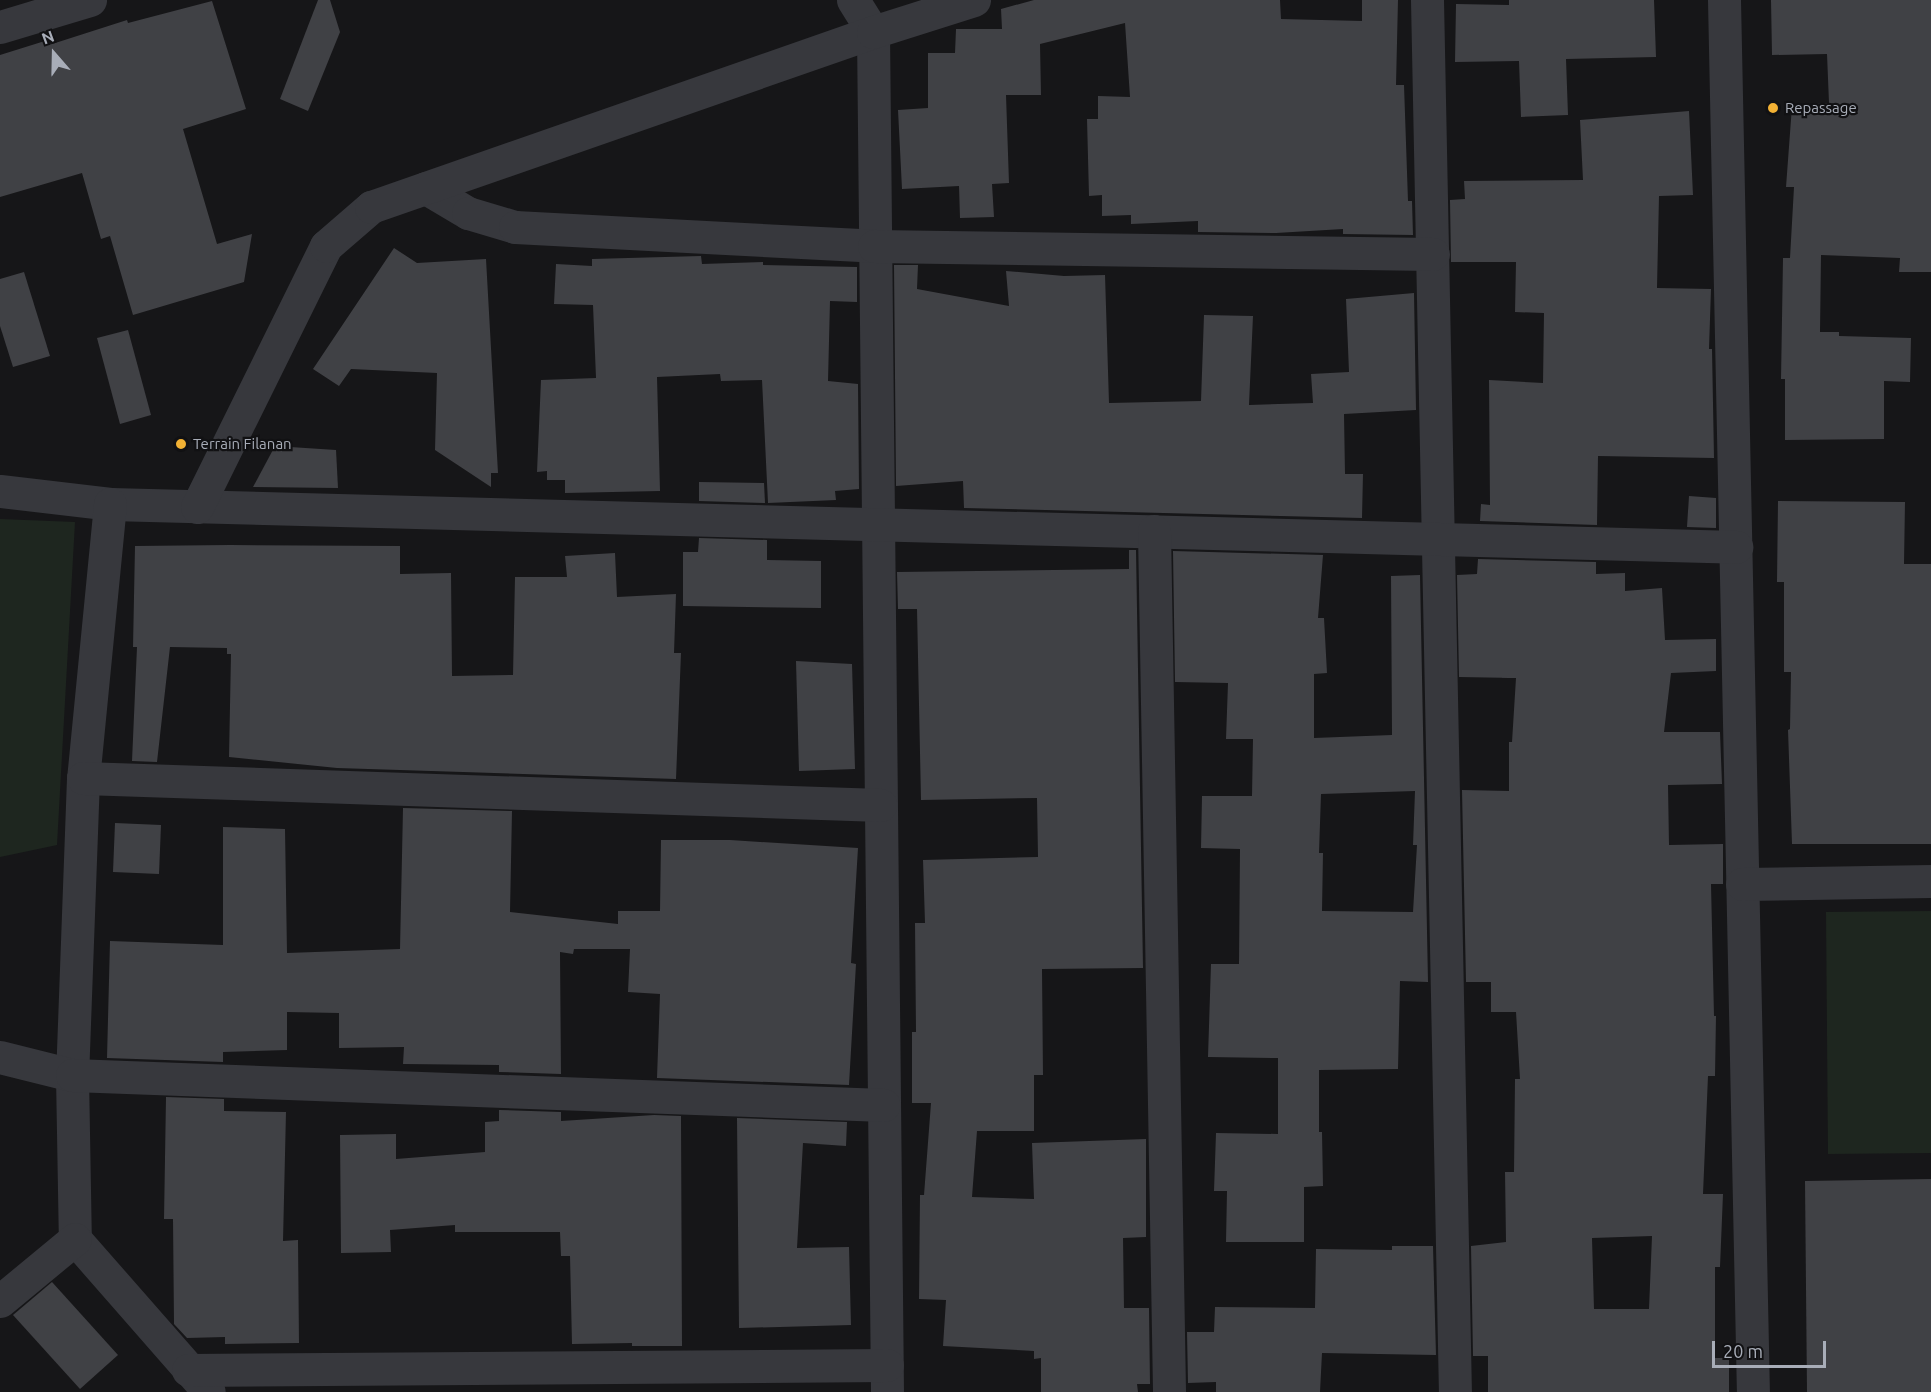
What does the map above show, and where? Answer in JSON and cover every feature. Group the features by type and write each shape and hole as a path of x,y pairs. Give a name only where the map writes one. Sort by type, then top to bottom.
{"street":[{"path":"0,27 90,0"},
{"path":"110,504 83,778 72,1075 75,1239 198,1381 887,1378 873,32 853,0"},
{"path":"197,507 326,246 371,207 873,32 974,0"},
{"path":"1427,0 1455,1392"},
{"path":"1724,0 1753,1392"},
{"path":"426,188 468,213 514,227 874,246 1432,254"},
{"path":"0,491 110,504 197,507 1736,547"},
{"path":"1154,531 1169,1392"},
{"path":"83,778 881,805"},
{"path":"1743,884 1931,881"},
{"path":"0,1057 72,1075 884,1105"},
{"path":"0,1301 75,1239"}],"shaded area":[{"path":"0,519 75,522 57,845 0,857"},
{"path":"1931,911 1931,1153 1828,1154 1826,912"}],"building":[{"path":"318,0 330,0 340,32 308,111 280,99"},
{"path":"1034,0 1280,0 1281,19 1362,21 1362,0 1398,0 1396,85 1404,85 1408,201 1412,201 1413,235 1343,234 1343,229 1276,233 1198,232 1198,221 1131,224 1131,215 1102,216 1102,195 1089,196 1087,119 1098,119 1098,96 1130,97 1125,23 1040,44 1041,95 1006,95 1009,183 992,184 994,217 960,218 959,186 902,189 898,110 928,108 928,53 955,53 956,29 1002,29 1001,9"},
{"path":"1509,0 1654,0 1656,57 1566,59 1568,115 1521,117 1519,61 1455,62 1456,4 1509,5"},
{"path":"1771,0 1931,0 1931,272 1899,272 1900,258 1821,255 1820,332 1839,332 1839,336 1911,338 1910,382 1884,381 1884,439 1785,440 1785,379 1781,379 1783,258 1790,258 1794,187 1786,187 1792,106 1829,103 1827,54 1772,55"},
{"path":"212,1 246,109 183,129 217,244 252,234 244,282 133,315 110,236 101,239 82,173 0,197 0,55 48,40 49,45 127,20 128,23"},
{"path":"1689,111 1693,195 1659,196 1657,288 1711,289 1709,349 1712,349 1714,458 1598,456 1597,525 1480,521 1481,504 1490,505 1489,380 1543,383 1544,313 1515,312 1516,262 1451,262 1450,200 1465,199 1464,181 1583,180 1580,120"},
{"path":"394,248 417,263 486,259 498,473 491,473 491,487 435,450 437,373 351,369 339,386 313,369"},
{"path":"701,256 702,264 763,262 763,265 857,267 857,302 830,301 828,381 858,384 859,489 835,491 836,500 768,503 762,380 721,381 720,374 657,377 660,491 565,493 565,480 547,480 547,471 537,472 541,380 596,378 593,305 554,304 556,264 592,266 592,259"},
{"path":"894,265 918,265 917,289 1009,306 1006,271 1064,276 1105,275 1109,403 1201,401 1204,315 1253,316 1249,405 1313,403 1311,374 1349,372 1346,299 1414,293 1416,410 1344,414 1345,474 1363,474 1362,518 964,508 963,481 896,486"},
{"path":"24,272 50,356 13,367 0,326 0,279"},
{"path":"128,330 151,415 120,424 97,338"},
{"path":"275,446 336,450 338,488 253,487"},
{"path":"699,482 764,483 765,503 699,501"},
{"path":"1689,496 1716,498 1716,528 1687,527"},
{"path":"1778,501 1905,502 1904,564 1931,564 1931,844 1792,844 1788,730 1790,729 1791,672 1784,672 1784,582 1777,582"},
{"path":"699,538 767,540 767,560 821,561 821,608 683,606 683,552 698,552"},
{"path":"135,546 400,546 400,574 451,573 452,676 513,675 515,577 567,577 565,556 615,553 617,597 676,594 674,653 681,653 676,779 337,768 229,757 231,654 227,654 227,648 170,647 157,762 132,761 137,647 133,647"},
{"path":"1129,550 1136,550 1143,968 1042,969 1043,1075 1034,1075 1034,1131 977,1131 972,1197 1034,1199 1032,1143 1146,1139 1146,1237 1123,1238 1124,1308 1149,1308 1150,1384 1137,1384 1138,1392 1041,1392 1041,1358 1034,1359 1034,1351 943,1346 946,1300 919,1299 920,1195 924,1195 931,1103 912,1103 912,1032 916,1032 915,923 925,923 923,860 1038,857 1037,798 921,800 917,609 898,609 897,572 1129,569"},
{"path":"1173,551 1323,555 1318,618 1324,618 1327,673 1314,674 1314,738 1392,735 1391,576 1420,575 1428,982 1400,981 1398,1069 1319,1070 1319,1132 1322,1132 1323,1186 1304,1187 1304,1242 1226,1242 1227,1191 1214,1191 1216,1133 1278,1134 1278,1058 1208,1057 1211,964 1239,964 1240,849 1201,848 1202,796 1252,796 1253,739 1226,739 1228,683 1175,682","holes":["1415,791 1413,845 1417,845 1413,912 1322,911 1323,853 1319,853 1321,794"]},
{"path":"1478,559 1596,562 1596,574 1625,573 1625,591 1662,588 1665,640 1716,639 1716,671 1671,673 1664,732 1720,732 1722,784 1668,785 1669,845 1723,844 1723,884 1711,884 1714,1016 1716,1016 1715,1076 1708,1076 1703,1194 1723,1194 1720,1267 1715,1267 1715,1358 1729,1358 1729,1392 1488,1392 1488,1356 1473,1356 1471,1246 1506,1242 1505,1172 1514,1172 1515,1079 1520,1079 1516,1012 1491,1012 1491,982 1466,982 1462,790 1509,791 1509,742 1512,742 1516,678 1459,677 1457,575 1477,574","holes":["1652,1236 1649,1309 1594,1309 1592,1238"]},
{"path":"796,661 852,664 855,769 799,771"},
{"path":"403,808 512,811 510,912 618,924 618,911 660,911 661,840 730,840 858,848 851,963 856,964 849,1085 657,1078 660,994 628,992 630,949 574,949 573,954 560,952 561,1074 499,1072 499,1065 403,1064 404,1047 339,1048 339,1013 287,1012 287,1050 223,1052 223,1062 107,1058 110,941 223,945 223,827 285,829 287,953 400,949"},
{"path":"115,823 161,825 159,874 113,872"},
{"path":"166,1097 224,1099 224,1111 286,1112 283,1241 298,1240 299,1343 225,1344 225,1337 187,1338 174,1324 173,1219 164,1219"},
{"path":"499,1110 561,1112 561,1121 654,1115 681,1116 682,1346 632,1346 632,1343 572,1344 570,1256 561,1256 560,1232 455,1232 455,1225 390,1230 391,1252 341,1253 340,1135 396,1134 396,1159 485,1152 485,1122 499,1121"},
{"path":"737,1118 847,1122 846,1146 803,1143 797,1248 849,1247 851,1325 739,1328"},
{"path":"1931,1179 1931,1392 1807,1392 1805,1181"},
{"path":"1392,1246 1433,1246 1436,1355 1322,1353 1320,1392 1216,1392 1216,1382 1188,1383 1187,1332 1214,1332 1215,1307 1315,1308 1316,1249 1392,1250"},
{"path":"52,1282 118,1355 80,1389 13,1315"}],"place":[{"name":"Repassage","path":"1773,108"},
{"name":"Terrain Filanan","path":"181,444"}]}
